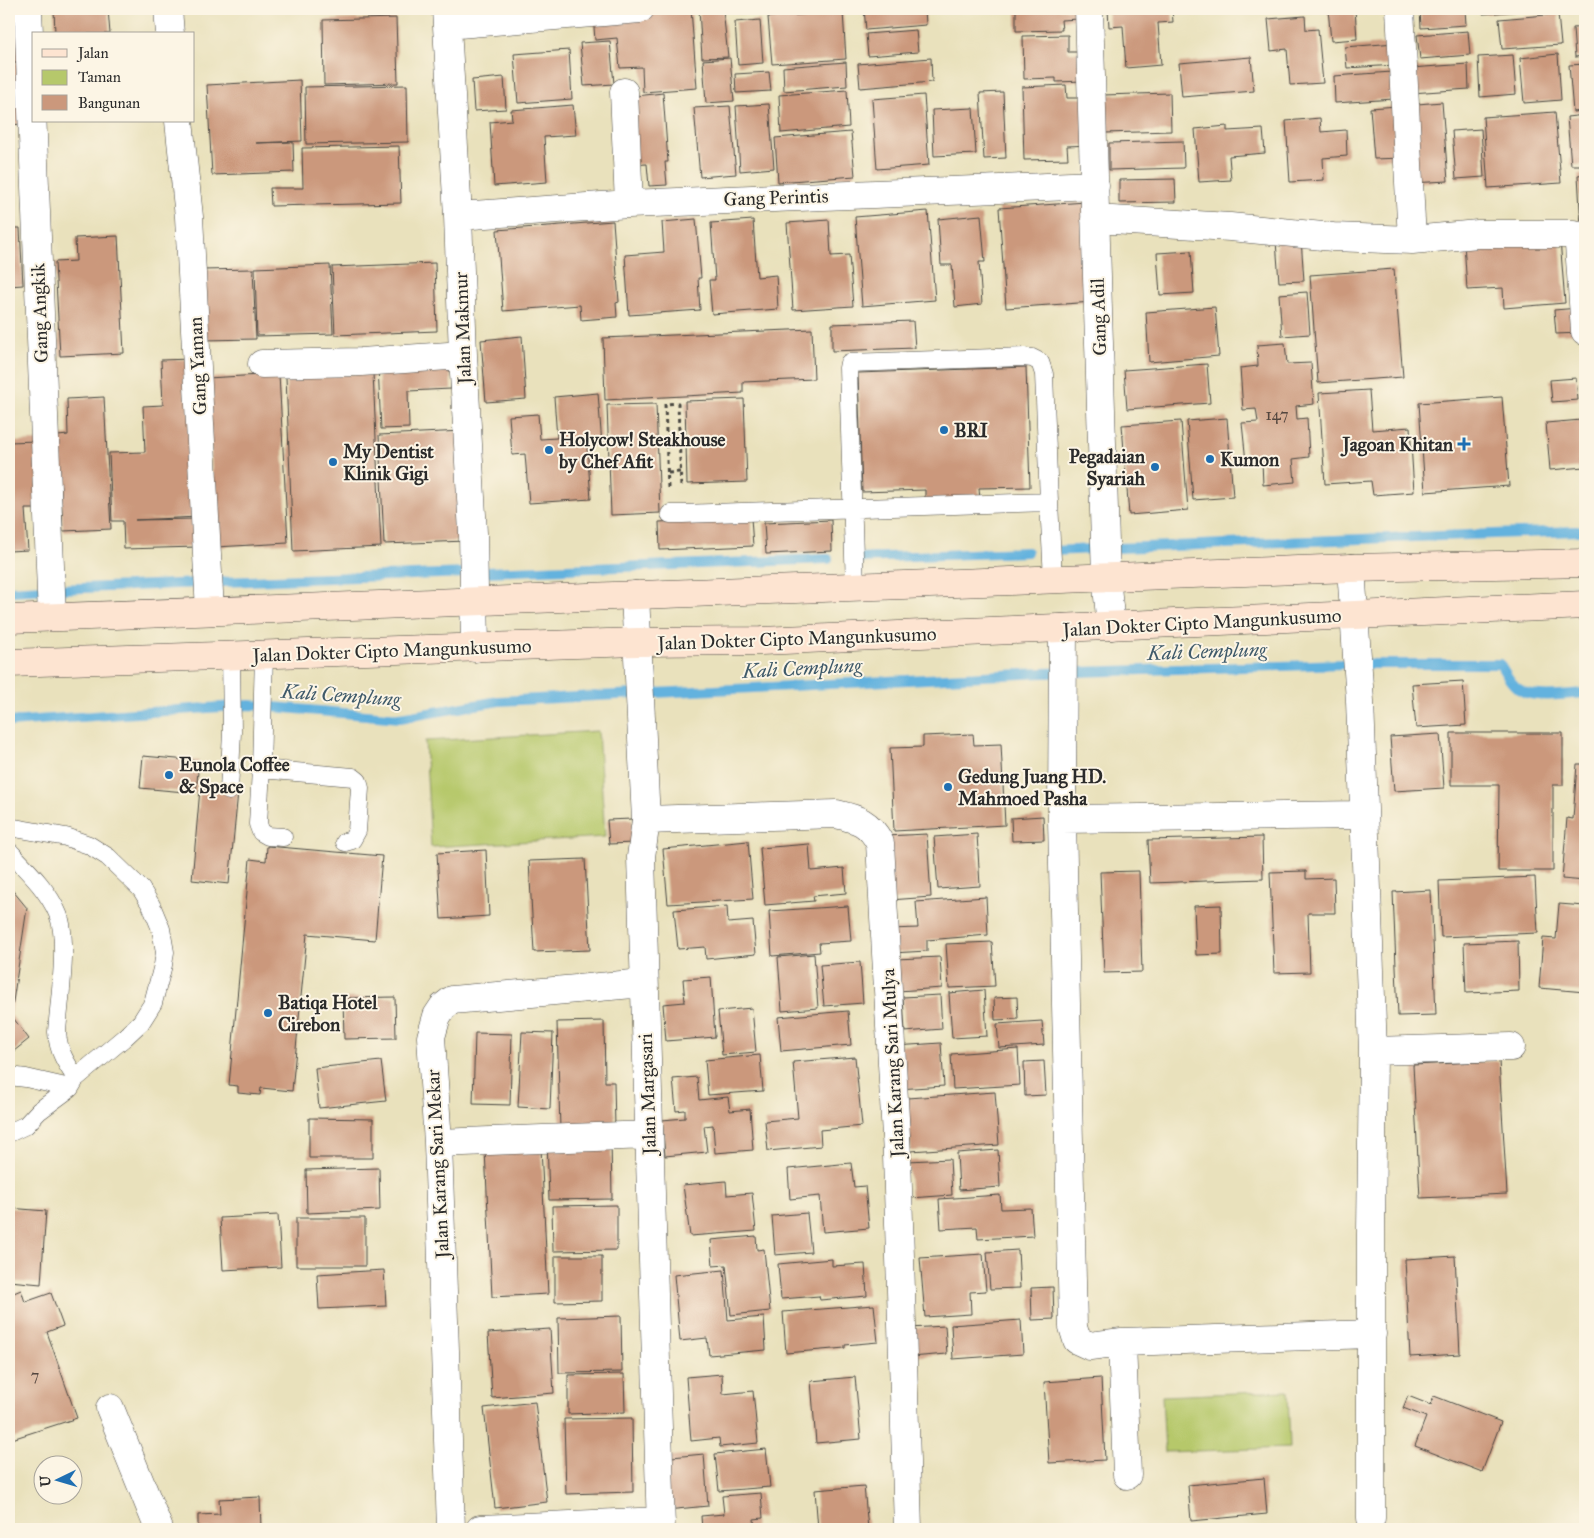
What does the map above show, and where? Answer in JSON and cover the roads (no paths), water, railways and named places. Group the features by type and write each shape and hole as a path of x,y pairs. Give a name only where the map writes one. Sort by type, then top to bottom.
{"main road":[{"path":"9,619 1351,568 1585,563"},
{"name":"Jalan Dokter Cipto Mangunkusumo","path":"9,663 231,668 264,667 475,648 638,651 761,641 1110,626 1354,622 1585,605"}],"street":[{"name":"Gang Angkik","path":"28,9 32,110"},
{"path":"168,9 170,32"},
{"path":"446,17 624,9"},
{"name":"Gang Adil","path":"1089,9 1106,577 1110,626"},
{"path":"1400,9 1412,240"},
{"name":"Jalan Makmur","path":"446,17 458,216 462,355 472,533 475,648"},
{"path":"624,92 629,204"},
{"name":"Gang Angkik","path":"32,122 52,617"},
{"name":"Gang Yaman","path":"179,122 189,217 210,611"},
{"name":"Gang Perintis","path":"458,216 629,204 1095,185"},
{"path":"1095,219 1230,227 1333,237 1412,240 1478,234 1577,241 1585,331"},
{"path":"262,364 361,362 462,355"},
{"path":"1351,568 1359,696 1373,1051 1371,1518"},
{"name":"Jalan Margasari","path":"635,595 646,820 641,857 661,1525"},
{"path":"1063,628 1062,819 1073,1327 1077,1340 1090,1346 1122,1342 1372,1334"},
{"name":"Jalan Karang Sari Mulya","path":"646,820 836,814 857,819 874,830 880,843 897,1155 908,1529"},
{"path":"1062,819 1363,815"},
{"name":"Jalan Karang Sari Mekar","path":"451,1529 438,1143 431,1037 437,1016 443,1007 452,1000 644,983"},
{"path":"1373,1051 1511,1047"},
{"path":"438,1143 649,1135"},
{"path":"1122,1342 1127,1475"},
{"path":"110,1408 159,1529"},
{"path":"480,1529 661,1525"}],"lane":[{"path":"855,587 848,368 850,362 1024,357 1040,362 1044,374 1053,579"},
{"path":"676,514 1049,502"},
{"path":"264,667 258,824 261,832 268,836 283,837"},
{"path":"230,791 232,732 231,668"},
{"path":"261,769 353,777 358,781 360,788 357,831 352,840 345,842"},
{"path":"9,827 66,837 89,845 108,857 141,889 151,905 161,929 165,952 153,1003 141,1022 26,1124 9,1134"},
{"path":"9,851 47,895 58,914 64,935 57,1032 58,1046 73,1083"},
{"path":"9,1076 73,1083"}],"waterway":[{"path":"1118,548 1577,531"},
{"path":"1052,551 1094,549"},
{"path":"857,558 1027,552"},
{"path":"486,572 828,559"},
{"path":"221,582 468,573"},
{"path":"60,589 200,583"},
{"path":"9,591 44,589"},
{"name":"Kali Cemplung","path":"9,722 250,705 400,718 499,701 1043,673 1345,664 1500,664 1515,686 1522,691 1536,695 1585,693"}],"place":[{"name":"BRI","path":"944,430"},
{"name":"Jagoan Khitan","path":"1464,444"},
{"name":"Holycow! Steakhouse by Chef Afit","path":"549,450"},
{"name":"Kumon","path":"1210,459"},
{"name":"My Dentist Klinik Gigi","path":"333,462"},
{"name":"Pegadaian Syariah","path":"1155,467"},
{"name":"Eunola Coffee & Space","path":"169,775"},
{"name":"Gedung Juang HD. Mahmoed Pasha","path":"948,787"},
{"name":"Batiqa Hotel Cirebon","path":"268,1013"}]}
